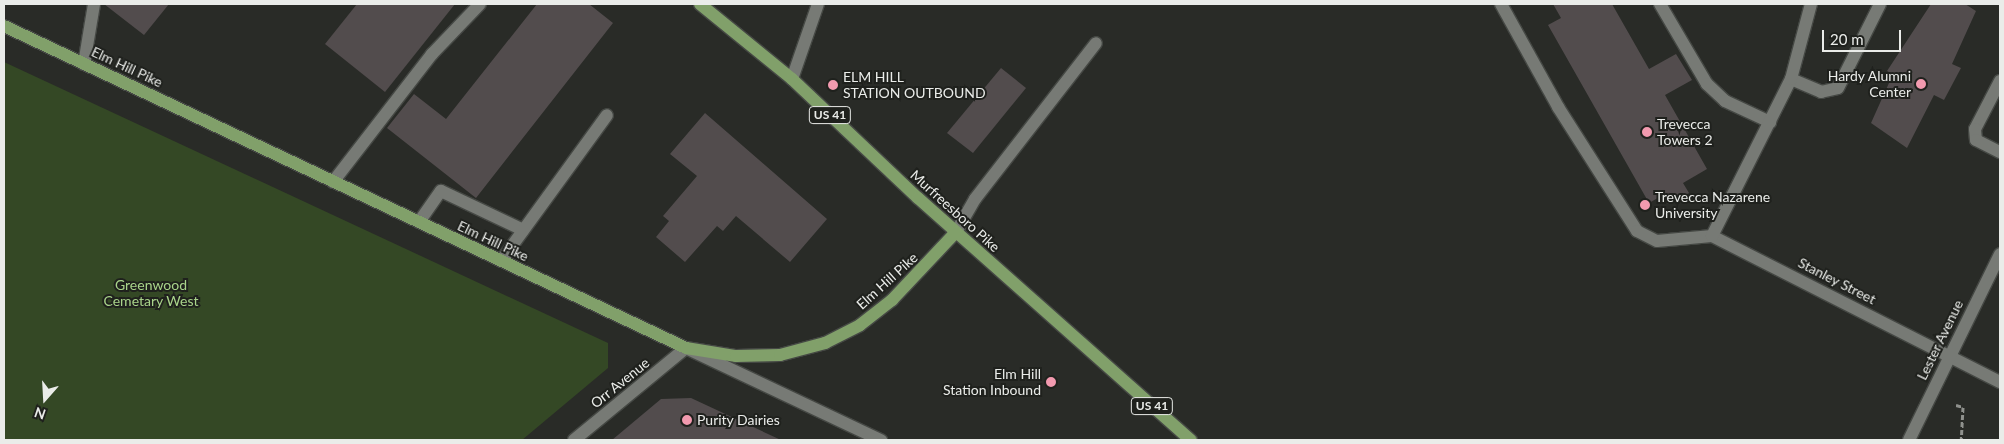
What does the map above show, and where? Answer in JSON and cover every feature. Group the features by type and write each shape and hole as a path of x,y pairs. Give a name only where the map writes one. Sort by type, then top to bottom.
{"main road":[{"name":"Murfreesboro Pike","path":"700,4 792,79 956,232 1191,440"},
{"name":"Elm Hill Pike","path":"4,26 686,348 736,356 780,355 825,343 860,325 892,300 956,232"}],"street":[{"path":"84,64 94,4"},
{"path":"333,182 432,54 480,4"},
{"path":"792,79 818,4"},
{"path":"1501,4 1558,107 1637,231 1658,241 1712,236 1791,79 1811,4"},
{"path":"1660,4 1706,84 1725,101 1770,122"},
{"path":"1791,79 1821,92 1838,88 1880,4"},
{"path":"956,232 975,199 1096,43"},
{"path":"2000,81 1975,129 1976,140 2000,152"},
{"path":"501,261 607,115"},
{"path":"419,222 441,192 523,230"},
{"name":"Stanley Street","path":"1712,236 2000,382"},
{"name":"Lester Avenue","path":"1909,440 1948,354 2000,254"},
{"path":"686,348 881,440"},
{"name":"Orr Avenue","path":"574,440 686,348"}],"path":[{"path":"1956,405 1963,406 1962,440"}],"green space":[{"name":"Greenwood Cemetary West","path":"4,62 608,343 608,368 522,440 4,440"}],"building":[{"path":"104,4 169,4 144,35"},
{"path":"357,4 455,4 385,92 325,44"},
{"path":"537,4 589,4 613,23 476,198 387,128 414,94 446,119"},
{"name":"Trevecca Towers 2","path":"1553,4 1612,4 1649,69 1676,54 1692,80 1665,95 1707,169 1683,183 1689,193 1668,204 1663,195 1649,203 1548,25 1561,18"},
{"name":"Hardy Alumni Center","path":"1931,4 1965,4 1976,11 1952,64 1961,68 1944,100 1934,95 1907,148 1871,123 1893,74 1887,71"},
{"path":"1001,68 1026,88 973,153 947,133"},
{"path":"705,113 827,219 790,262 736,216 723,231 717,226 685,262 656,237 669,221 663,216 697,176 670,154"},
{"name":"Purity Dairies","path":"691,398 781,440 612,440 661,399"}],"place":[{"name":"Hardy Alumni Center","path":"1921,84"},
{"name":"ELM HILL STATION OUTBOUND","path":"833,85"},
{"name":"Trevecca Towers 2","path":"1647,132"},
{"name":"Trevecca Nazarene University","path":"1645,205"},
{"name":"Elm Hill Station Inbound","path":"1051,382"},
{"name":"Purity Dairies","path":"687,420"}]}
